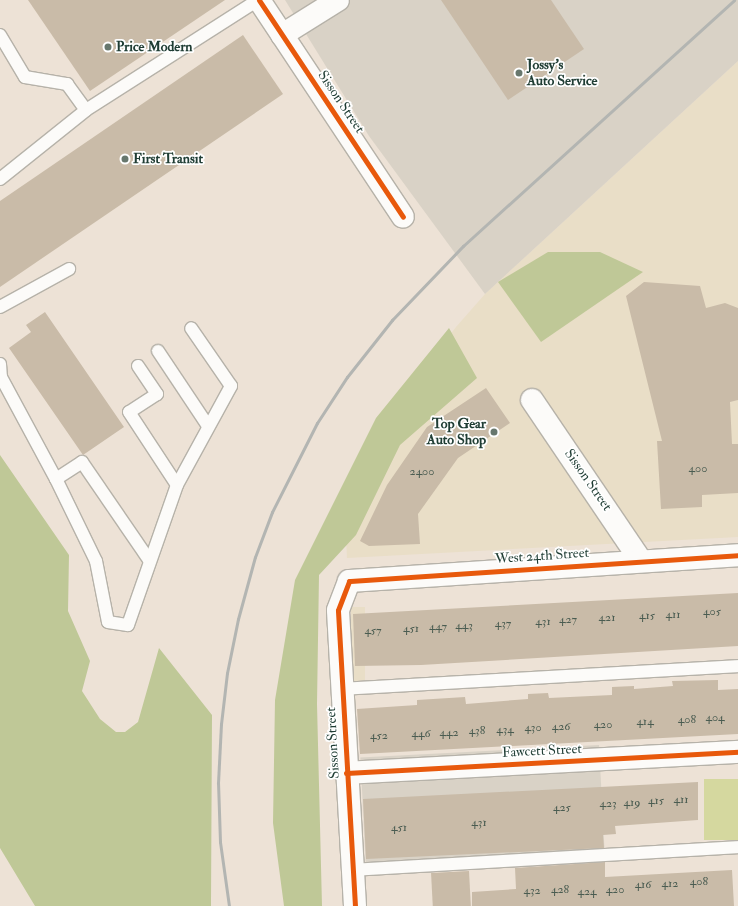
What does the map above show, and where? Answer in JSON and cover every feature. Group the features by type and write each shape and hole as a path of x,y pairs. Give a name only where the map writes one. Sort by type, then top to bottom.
{"street":[{"name":"Sisson Street","path":"258,0 403,217"},
{"path":"282,35 338,0"},
{"name":"Sisson Street","path":"532,400 641,561"},
{"name":"West 24th Street","path":"349,581 738,555"},
{"name":"Sisson Street","path":"349,581 338,610 346,773 355,906"},
{"name":"Fawcett Street","path":"346,773 738,752"}],"lane":[{"path":"0,179 86,110 258,0"},
{"path":"0,34 25,77 67,84 86,110"},
{"path":"0,307 69,269"},
{"path":"0,364 1,377 56,478 96,561 108,622 128,625 149,560 177,485 231,386 191,328"},
{"path":"158,351 208,426"},
{"path":"138,366 156,394 129,412 177,485"},
{"path":"56,478 82,462 149,560"},
{"path":"342,689 738,666"},
{"path":"353,870 738,847"}],"shaded area":[{"path":"285,0 738,0 738,61 485,294 369,136"},
{"path":"738,61 738,537 347,558 346,537 399,402 456,327 485,294"},
{"path":"351,607 365,607 365,687 351,687"},
{"path":"599,745 605,857 366,869 360,758"}],"green space":[{"path":"548,252 600,252 643,272 541,342 498,282"},
{"path":"449,328 477,378 400,445 356,535 319,575 317,704 322,906 284,906 273,823 275,700 295,580 376,418"},
{"path":"0,455 69,555 68,611 90,661 82,691 100,719 116,732 125,732 138,722 159,648 212,715 211,906 35,906 0,848"},
{"path":"704,779 738,779 738,840 704,840"}],"building":[{"name":"Price Modern","path":"28,0 225,0 90,91"},
{"name":"Jossy's Auto Service","path":"441,0 551,0 584,49 508,100"},
{"name":"First Transit","path":"243,35 283,94 0,287 0,201"},
{"path":"644,282 700,286 706,308 725,303 738,308 738,400 730,402 732,444 738,444 738,493 702,495 702,507 661,509 657,441 662,441 626,296"},
{"path":"45,312 124,427 83,455 9,348 31,332 26,325"},
{"path":"486,388 510,423 458,458 418,514 420,544 369,546 360,541 387,485 427,427"},
{"path":"738,593 738,646 421,665 355,666 353,614"},
{"path":"718,680 718,690 738,689 738,734 360,754 357,709 417,705 417,700 465,697 466,704 528,699 528,694 548,693 549,698 612,695 612,687 634,686 634,689 673,686 672,681"},
{"path":"698,782 698,820 615,826 616,834 603,835 604,848 366,859 363,799"},
{"path":"605,862 605,877 732,870 734,906 472,906 472,892 516,889 515,868"},
{"path":"469,871 471,906 433,906 431,873"}],"railway":[{"path":"229,906 220,842 218,783 221,724 227,673 238,619 255,557 272,512 317,423 347,377 392,320 463,246 734,0"}],"cycle path":[{"path":"259,0 403,217"},
{"path":"355,906 338,610 349,581 738,555"},
{"path":"346,773 738,752"}],"place":[{"name":"Price Modern","path":"108,47"},
{"name":"Jossy's Auto Service","path":"519,73"},
{"name":"First Transit","path":"125,159"},
{"name":"Top Gear Auto Shop","path":"494,432"}]}
